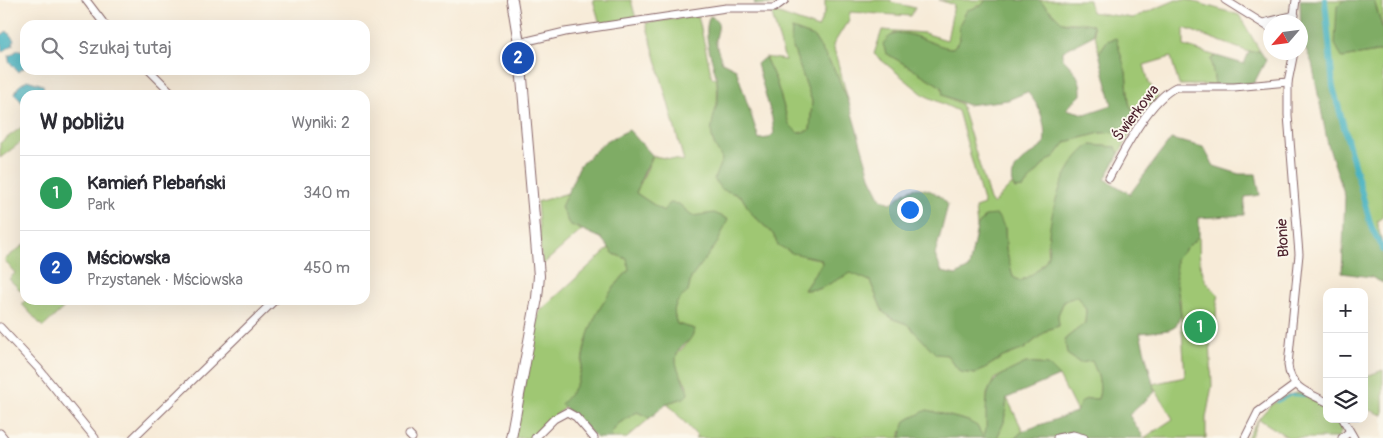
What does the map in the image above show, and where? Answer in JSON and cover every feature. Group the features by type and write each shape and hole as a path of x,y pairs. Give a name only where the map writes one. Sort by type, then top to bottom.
{"street":[{"path":"86,0 102,20"},
{"path":"511,438 537,298 539,276 519,42 512,0"},
{"path":"519,42 565,32 726,8 774,8 786,0"},
{"path":"1225,0 1263,23"},
{"path":"1295,15 1296,0"},
{"name":"Błonie","path":"1292,60 1288,82 1288,115 1299,247 1288,365 1290,376 1295,385"},
{"path":"154,75 169,90"},
{"name":"Świerkowa","path":"1109,178 1132,136 1160,99 1172,88 1234,87 1288,82"},
{"path":"133,438 270,305"},
{"path":"0,327 39,368 95,438"},
{"path":"1245,438 1258,412 1295,385 1323,400"},
{"path":"535,438 562,414 567,412 576,417 594,438"},
{"path":"1342,438 1352,435 1345,423"},
{"path":"0,433 4,438"},
{"path":"1057,438 1073,435 1084,438"}],"green space":[{"path":"593,0 631,0 636,19 600,24"},
{"path":"754,0 781,0 774,4 755,5"},
{"path":"825,0 891,0 891,2 915,8 911,16 850,12 848,24 846,24 833,45 849,103 835,71 814,37 792,29 791,42 812,101 810,131 798,133 789,124 776,81 765,57 785,60 771,11 818,28 825,11"},
{"path":"939,0 986,0 982,6 976,6 959,25 960,40 953,48 938,46 894,33 886,53 942,87 943,95 961,104 990,200 993,204 1012,184 1015,189 1023,188 1045,163 1055,156 1066,142 1100,133 1132,131 1119,154 1115,147 1090,145 1047,245 1048,258 1034,274 1020,281 1013,277 1006,249 1005,228 985,216 977,227 975,208 984,205 958,111 924,95 874,54 882,30 924,33 947,40 954,5"},
{"path":"986,0 1039,0 1062,22 1093,25 1094,35 1063,51 1063,59 1077,75 1081,89 1081,95 1066,109 1085,114 1112,105 1099,53 1107,41 1116,38 1126,72 1129,103 1138,122 1132,131 1100,133 1066,142 1055,156 1045,163 1023,188 1015,189 1013,174 1016,168 1044,145 1045,138 1042,117 1036,104 1027,92 1008,100 967,105 943,95 942,87 886,53 883,44 889,37 897,34 906,34 944,47 953,48 960,40 959,25 967,10 981,6"},
{"path":"1039,0 1089,0 1091,12 1133,18 1176,0 1188,0 1239,15 1260,51 1249,52 1184,28 1184,46 1216,56 1211,59 1215,85 1179,85 1171,57 1144,65 1149,83 1158,97 1138,122 1129,103 1126,72 1107,41 1099,53 1093,25 1062,22"},
{"path":"1300,0 1324,0 1332,89 1369,227 1383,253 1383,283 1371,277 1342,273 1345,196 1328,145 1312,63 1308,54 1308,15 1300,15"},
{"path":"1324,0 1344,0 1342,58 1383,51 1383,217 1377,221 1383,253 1369,227 1332,89"},
{"path":"1344,0 1374,0 1383,30 1383,51 1342,58 1335,44 1337,6"},
{"path":"1374,0 1383,0 1383,30"},
{"path":"698,15 712,78 716,77 715,128 722,159 719,170 732,193 741,196 752,214 773,234 778,245 808,257 821,259 822,263 804,290 819,289 851,272 870,281 883,312 893,319 907,324 921,337 947,355 960,372 975,374 1003,357 1024,349 1049,329 1059,326 1058,315 1064,301 1078,296 1086,310 1085,323 1065,339 1067,354 1080,363 1092,360 1100,384 1098,399 1084,400 1077,412 1059,376 1048,365 1026,363 994,379 987,394 987,431 982,437 968,421 927,410 900,433 900,438 695,438 697,436 667,403 684,398 687,385 676,365 676,358 691,338 695,329 677,324 674,309 677,302 688,292 691,278 697,268 703,216 692,216 679,204 663,211 636,193 653,156 684,161 646,23"},
{"path":"710,16 715,18 718,24 716,43 722,62 736,69 759,139 769,138 774,133 772,118 757,64 765,57 776,81 789,124 798,133 810,130 812,101 791,42 792,29 814,37 835,71 849,103 871,179 881,199 891,203 909,190 922,188 937,194 948,205 935,255 942,272 956,275 969,268 977,227 985,216 997,215 1005,228 1006,249 1013,277 1020,281 1038,270 1044,264 1047,257 1053,209 1061,185 1073,163 1090,145 1116,147 1119,154 1105,179 1130,194 1171,139 1203,147 1214,166 1239,174 1256,174 1260,195 1245,197 1244,215 1199,218 1199,236 1176,259 1176,277 1181,315 1175,327 1169,330 1140,333 1155,392 1129,415 1144,438 1015,438 1023,431 1076,412 1084,400 1098,399 1100,384 1092,361 1080,363 1067,354 1065,339 1085,323 1086,310 1078,296 1064,301 1058,315 1059,326 1049,329 1024,349 1003,357 975,374 960,372 947,355 936,354 907,324 893,319 883,312 870,281 851,273 819,289 804,290 822,263 821,259 792,253 778,245 773,234 752,214 741,196 721,189 714,179 722,159 715,147 711,132 718,88 707,33 707,24"},
{"path":"1260,51 1263,60 1266,60 1254,83 1215,85 1211,59 1216,56 1244,64 1249,52"},
{"path":"20,128 20,143 0,158 0,143"},
{"path":"629,130 653,156 636,193 663,211 670,203 679,204 692,216 714,213 728,219 718,242 691,278 688,292 677,302 674,309 677,324 695,329 690,340 681,347 676,356 677,367 688,394 684,398 667,403 650,418 637,412 618,424 611,434 612,438 597,438 561,404 569,395 578,379 585,345 595,317 610,292 629,270 627,259 614,254 601,238 569,224 561,207 580,165 606,141"},
{"path":"568,193 561,207 569,224 582,230 542,265 537,202"},
{"path":"1180,221 1199,236 1200,261 1203,275 1219,295 1215,333 1210,337 1212,386 1206,418 1206,438 1144,438 1173,419 1152,384 1185,377 1180,299 1174,277"},
{"path":"20,248 20,290 9,279 15,273 4,260"},
{"path":"609,248 614,254 627,259 629,270 616,284 597,315 589,333 575,387 562,404 565,407 533,438 514,438 539,312"},
{"path":"23,305 67,305 43,327"},
{"path":"1026,363 1048,365 1059,376 1007,398 1004,422 997,438 900,438 905,421 927,410 968,421 977,426 983,437 986,430 986,405 990,388 999,377"},
{"path":"1383,370 1383,415 1368,409 1368,376"},
{"path":"1301,393 1323,403 1323,423 1341,423 1342,429 1338,438 1289,438 1259,419 1250,438 1247,438 1256,423 1261,416 1266,410 1279,399"},
{"path":"1007,398 1023,431 1015,438 997,438 1004,422"},
{"path":"637,412 650,418 627,438 612,438 611,434 618,424"}],"water":[{"path":"7,31 14,40 13,45 2,52 0,36"},
{"path":"20,50 20,71 18,72 9,61 9,56"},
{"path":"27,80 43,85 44,90 20,90 20,100 15,94 18,87"}],"waterway":[{"path":"1325,0 1333,87 1371,226 1383,250"},
{"path":"1277,402 1291,395 1307,396"}],"place":[{"name":"Mściowska","path":"518,58"},
{"name":"Kamień Plebański","path":"1200,327"}]}
